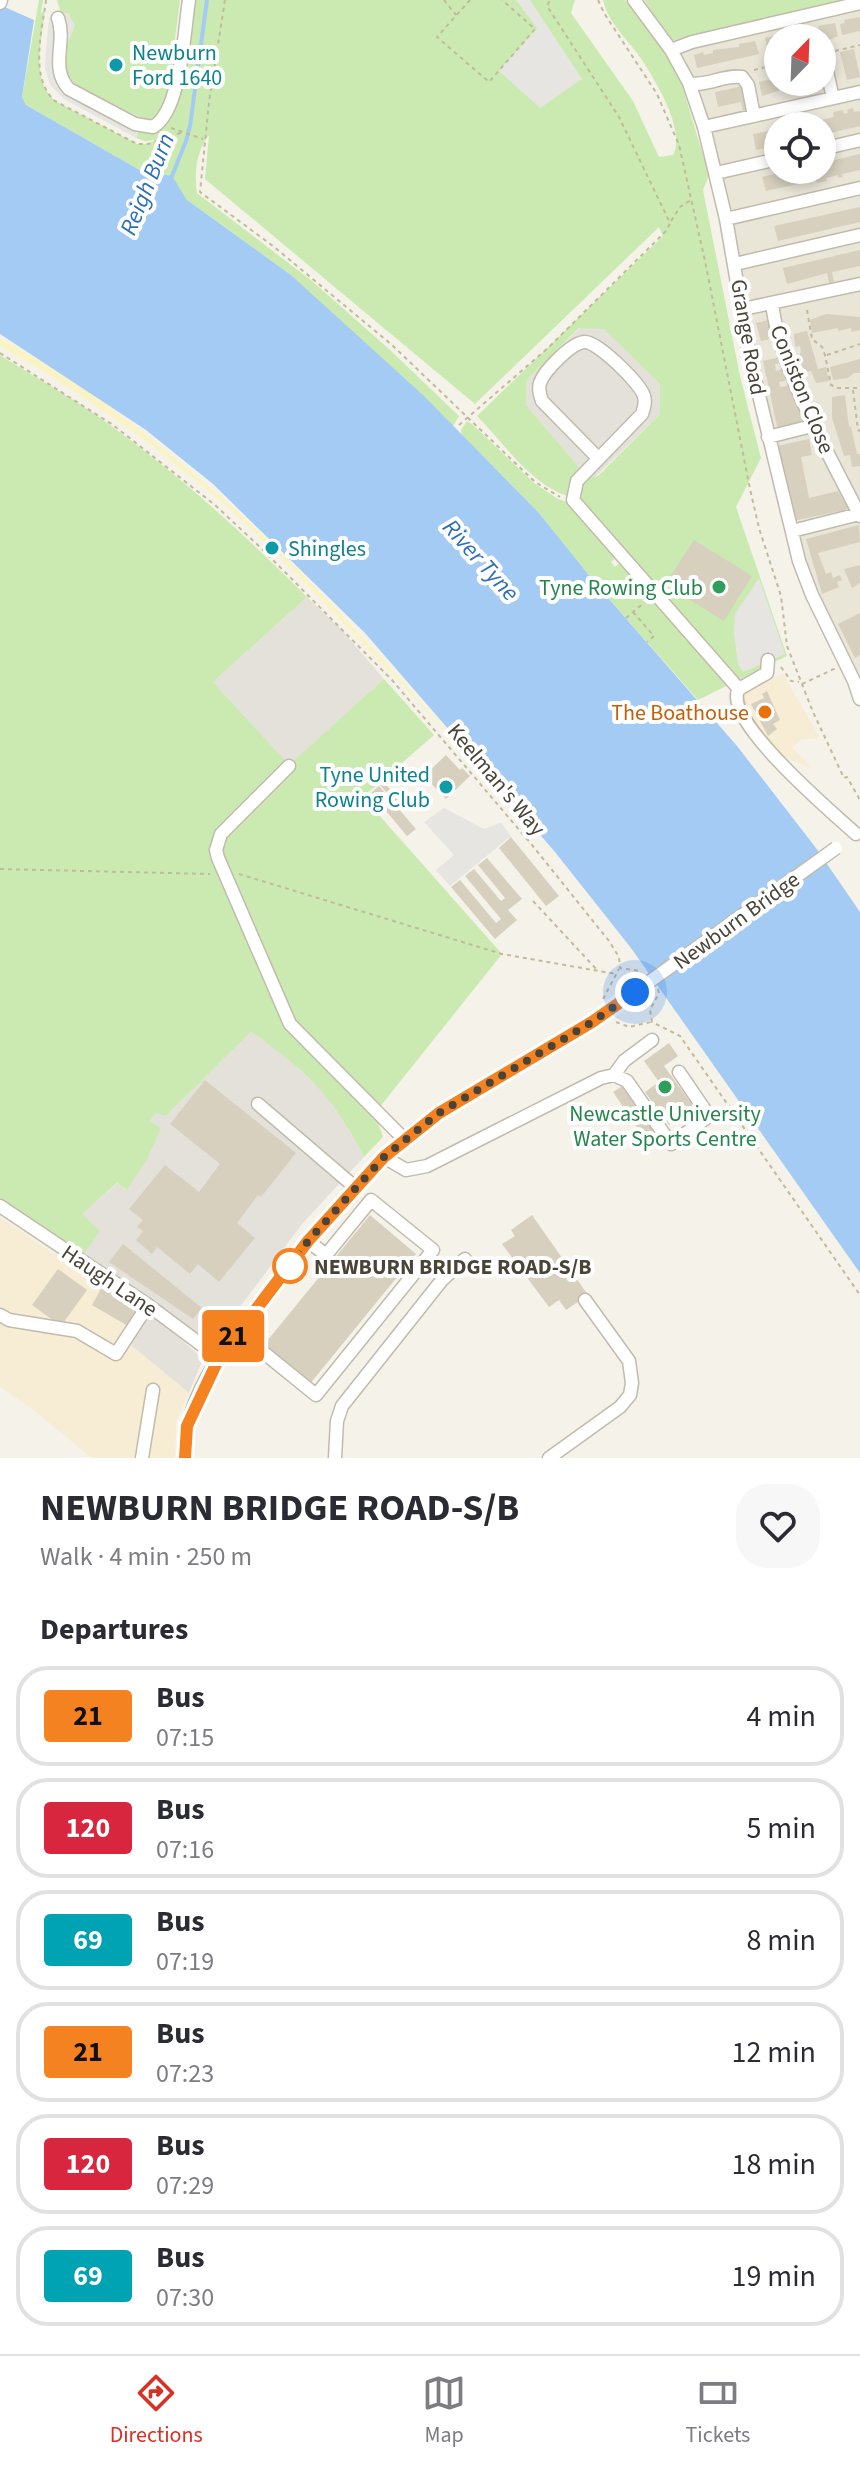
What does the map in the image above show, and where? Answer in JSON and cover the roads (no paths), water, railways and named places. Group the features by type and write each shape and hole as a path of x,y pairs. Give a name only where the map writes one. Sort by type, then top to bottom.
{"street":[{"path":"58,18 63,31 59,55 63,82 69,89 135,124 153,127 164,119 174,96 189,0"},
{"name":"Grange Road","path":"634,0 671,50 689,83 704,127 735,264 750,358 792,531 812,595 844,664 857,677 860,699"},
{"path":"671,50 692,42 860,3"},
{"path":"689,83 699,85 738,76 748,85 754,116"},
{"path":"704,127 860,92"},
{"path":"836,146 860,140"},
{"path":"716,173 764,162"},
{"path":"726,219 860,188"},
{"path":"735,264 860,235"},
{"path":"743,309 860,284"},
{"name":"Coniston Close","path":"772,304 777,332 798,388 858,507"},
{"path":"598,458 542,401 539,393 545,374 569,349 581,342 597,345 637,384 644,396 642,414 577,481 573,500 739,689"},
{"path":"768,437 816,425"},
{"path":"792,531 858,507"},
{"path":"768,660 769,669 763,676 739,689 736,694 745,720 770,752 858,832"},
{"path":"289,766 221,834 216,850 290,1024 405,1140"},
{"name":"Newburn Bridge","path":"185,1458 187,1426 219,1358 308,1241 384,1157 439,1113 604,1014 858,832"},
{"path":"614,1075 624,1061 652,1040"},
{"path":"384,1157 406,1170 427,1166 601,1078 614,1075 627,1081 671,1144 709,1116 679,1072"},
{"path":"258,1104 356,1188"},
{"path":"237,1331 316,1395 433,1250 371,1200 326,1255 308,1241"},
{"name":"Haugh Lane","path":"0,1206 148,1305 219,1358"},
{"path":"335,1458 337,1421 342,1406 442,1280 465,1259"},
{"path":"549,1458 620,1407 630,1395 629,1361 585,1300"},
{"path":"0,1315 9,1320 77,1331 116,1354 148,1305"},
{"path":"142,1458 153,1390"}],"water":[{"name":"River Tyne","path":"0,5 34,20 22,97 26,105 143,172 172,176 187,200 291,275 424,396 539,513 596,584 737,746 816,848 860,912 860,1273 631,948 555,852 365,633 213,484 146,430 0,334"}],"waterway":[{"name":"Reigh Burn","path":"170,181 190,126 207,0"}],"place":[{"name":"Newburn Ford 1640","path":"116,65"},
{"name":"Shingles","path":"272,548"},
{"name":"Tyne Rowing Club","path":"719,587"},
{"name":"The Boathouse","path":"765,712"},
{"name":"Tyne United Rowing Club","path":"446,787"},
{"name":"Newcastle University Water Sports Centre","path":"665,1087"},
{"name":"NEWBURN BRIDGE ROAD-S/B","path":"290,1266"}]}
